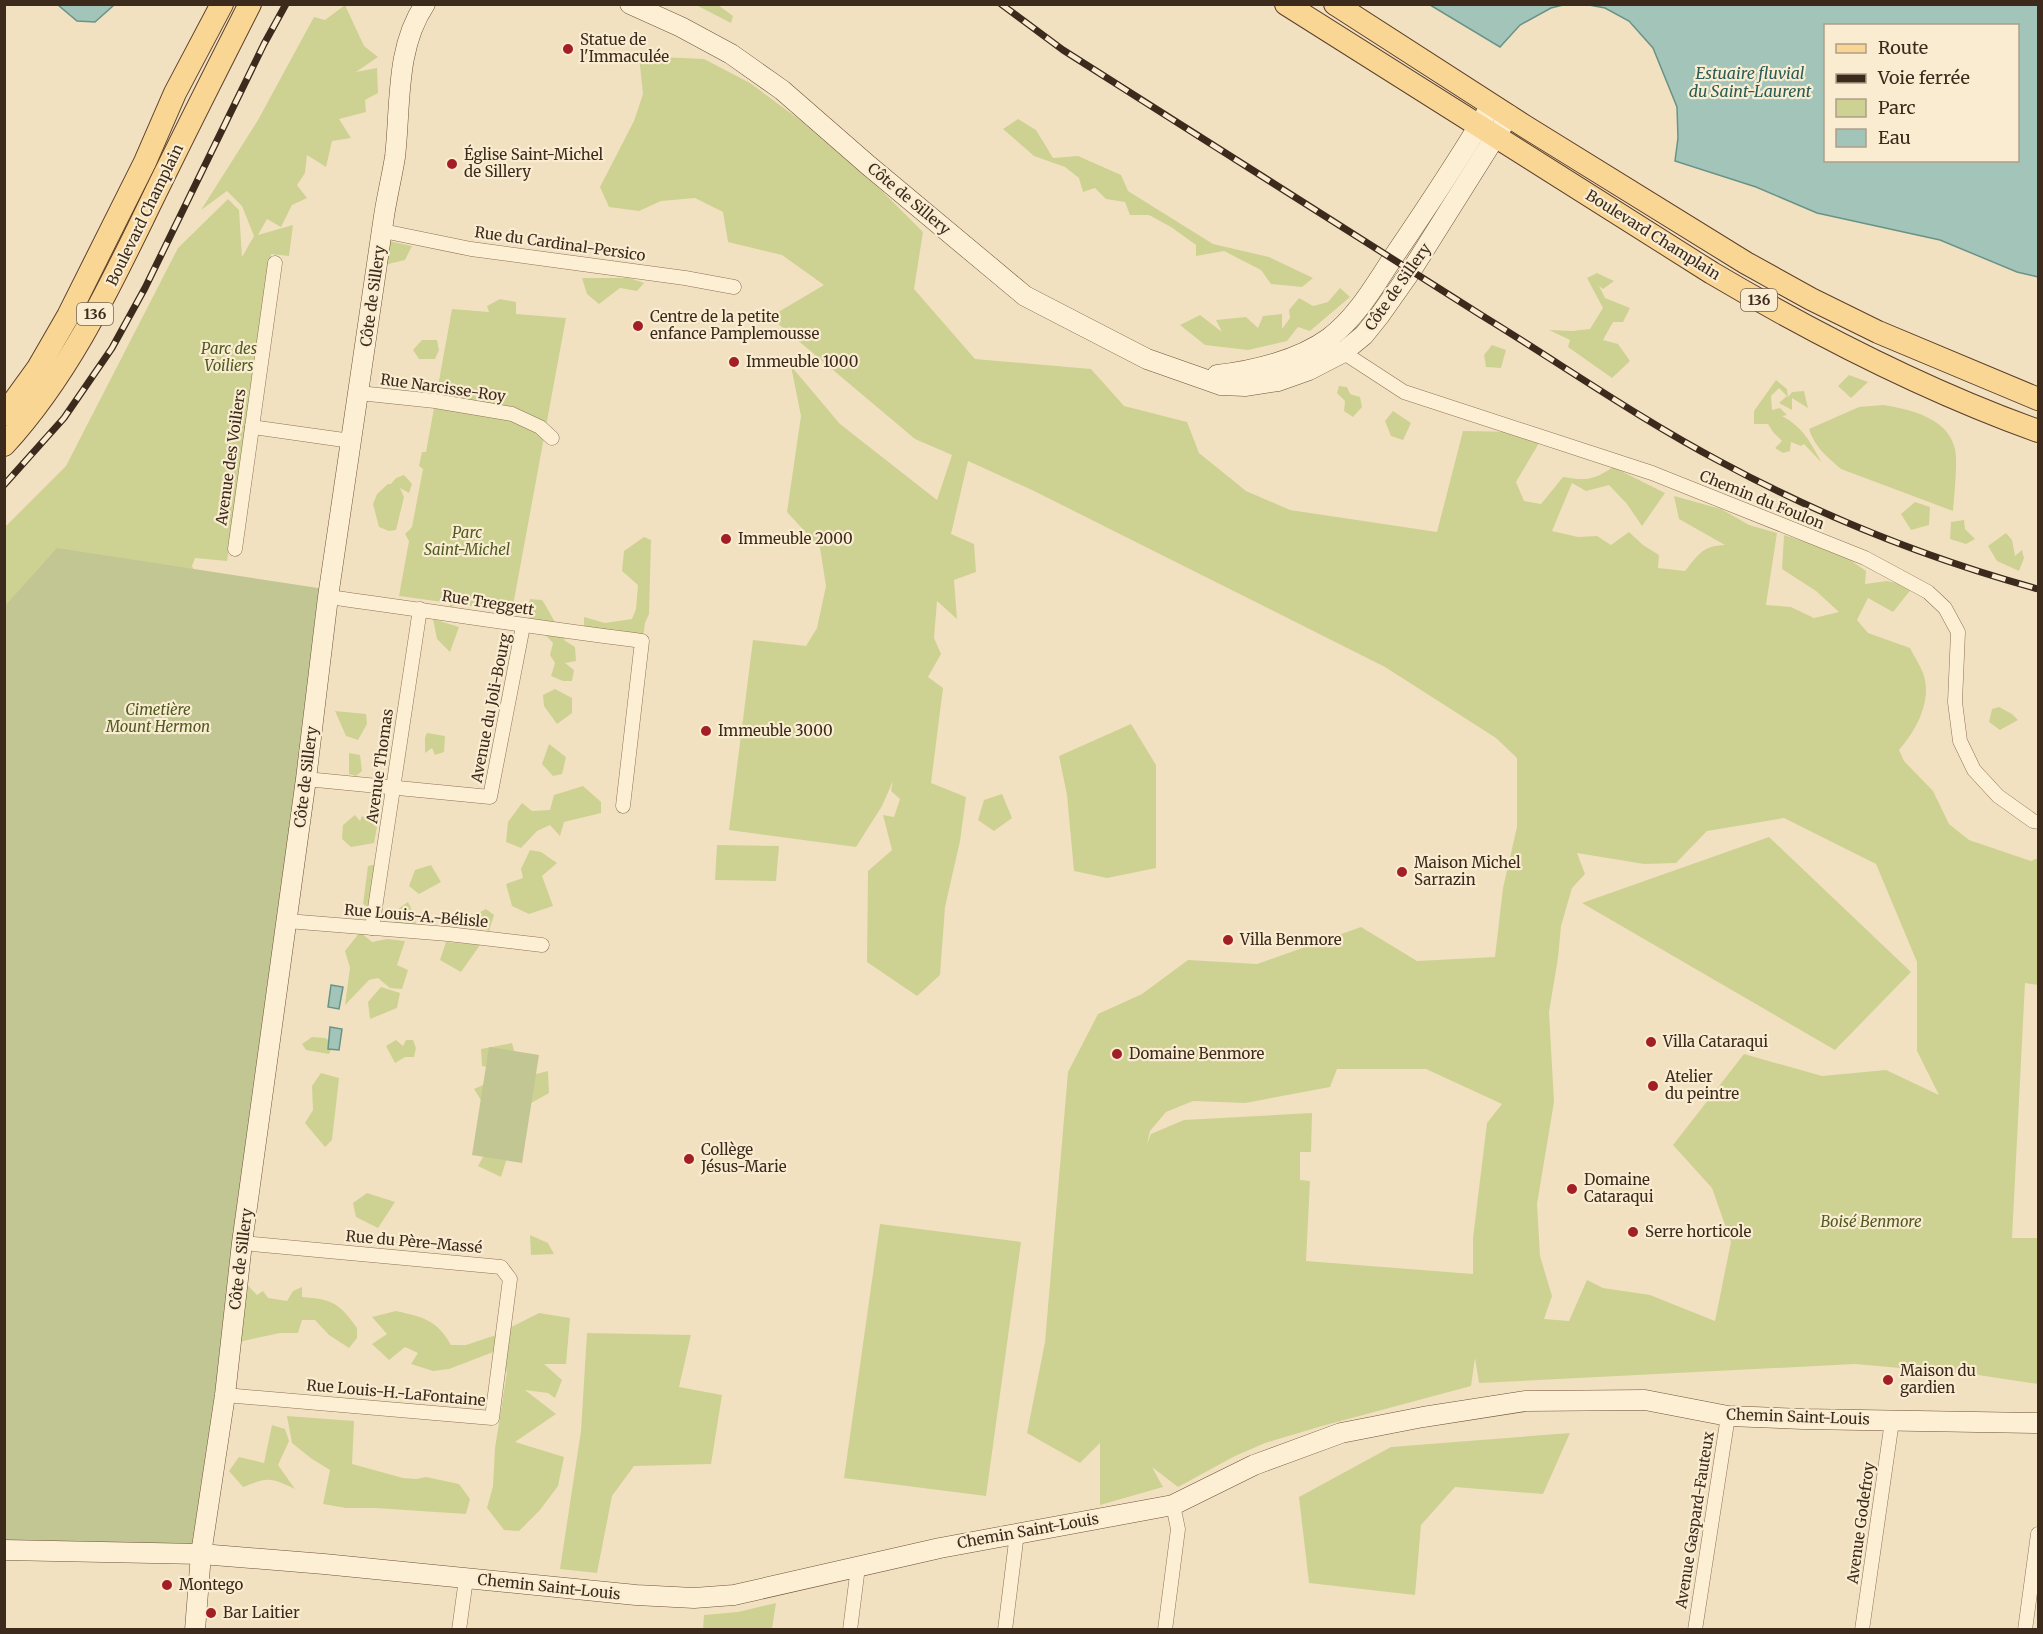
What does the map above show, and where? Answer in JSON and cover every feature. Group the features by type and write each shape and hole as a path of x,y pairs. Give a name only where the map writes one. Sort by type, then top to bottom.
{"main road":[{"name":"Boulevard Champlain","path":"4,415 38,368 68,316 145,162 175,93 222,4"},
{"name":"Boulevard Champlain","path":"4,444 27,419 55,382 91,323 250,4"},
{"name":"Boulevard Champlain","path":"1286,4 1702,267 1774,309 1848,349 1926,386 2038,431"},
{"name":"Boulevard Champlain","path":"1335,4 1746,263 1811,299 1888,337 2038,399"}],"street":[{"name":"Côte de Sillery","path":"195,1629 201,1554 225,1395 242,1243 306,779 328,597 394,158 404,53 414,21 425,4"},
{"name":"Côte de Sillery","path":"630,4 681,27 731,54 782,90 1025,296 1147,359 1197,377 1240,373 1268,366 1304,352 1336,345 1364,335 1396,294 1500,110"},
{"name":"Rue du Cardinal-Persico","path":"382,231 471,249 685,278 734,287"},
{"name":"Avenue des Voiliers","path":"235,549 275,263"},
{"name":"Chemin du Foulon","path":"1336,345 1404,392 1652,473 1865,558 1928,592 1946,608 1958,632 1955,702 1960,741 1974,770 1998,796 2033,821 2038,822"},
{"name":"Rue Narcisse-Roy","path":"359,393 435,401 512,414 540,427 552,438"},
{"path":"252,427 351,441"},
{"name":"Rue Treggett","path":"328,597 642,641 622,806"},
{"name":"Avenue Thomas","path":"372,928 420,609"},
{"name":"Avenue du Joli-Bourg","path":"393,787 490,797 524,626"},
{"path":"306,779 393,787"},
{"name":"Rue Louis-A.-Bélisle","path":"286,921 448,934 542,945"},
{"name":"Rue du Père-Massé","path":"242,1243 501,1267 510,1279 502,1347"},
{"name":"Rue Louis-H.-LaFontaine","path":"225,1395 492,1418 502,1347"},
{"name":"Chemin Saint-Louis","path":"4,1550 201,1554 636,1595 694,1598 734,1595 1017,1533 1173,1505 1254,1465 1341,1432 1526,1401 1645,1400 1728,1416 2038,1423"},
{"name":"Avenue Gaspard-Fauteux","path":"1695,1629 1728,1416"},
{"name":"Avenue Godefroy","path":"1862,1629 1892,1421"},
{"path":"1165,1629 1178,1529 1173,1505"},
{"path":"1005,1629 1017,1533"},
{"path":"2025,1629 2038,1534"},
{"path":"850,1629 858,1567"},
{"path":"459,1629 466,1579"}],"green space":[{"name":"Parc des Voiliers","path":"345,5 364,46 378,57 356,72 377,68 378,93 365,100 366,112 339,119 351,138 332,141 326,167 307,155 305,173 297,185 307,198 292,205 281,227 267,219 258,235 293,225 289,256 271,254 227,561 195,558 192,566 202,591 5,1536 5,527 66,466 178,248 228,199 239,210 242,257 254,236 242,206 227,191 201,210 258,120 314,17 325,20"},
{"path":"696,5 718,5 733,16 731,23"},
{"name":"Boisé Benmore","path":"639,56 704,59 750,83 800,120 881,190 923,232 914,289 975,359 1091,369 1124,406 1187,422 1199,453 1246,491 1290,510 1437,532 1463,431 1519,432 1539,443 1516,482 1524,501 1541,504 1563,477 1590,478 1613,467 1665,493 1642,526 1627,504 1609,485 1586,491 1572,483 1552,531 1578,537 1597,536 1611,545 1629,532 1659,555 1658,568 1685,571 1706,549 1725,545 1679,519 1674,496 1721,509 1749,525 1777,533 1766,605 1791,607 1814,618 1839,612 1816,591 1782,569 1784,535 1842,554 1866,571 1865,584 1887,581 1913,587 1893,612 1868,598 1857,620 1868,633 1910,648 1923,673 1926,683 1924,704 1917,724 1899,750 1904,761 1933,791 1949,824 1969,840 2031,861 2038,858 2038,985 2025,983 2012,1238 2038,1238 2038,1384 1978,1375 1855,1364 1479,1383 1475,1358 1471,1386 1265,1443 1235,1456 1178,1487 1152,1467 1163,1487 1100,1505 1100,1443 1080,1463 1027,1433 1045,1342 1068,1072 1098,1014 1142,994 1188,960 1257,964 1361,927 1417,961 1495,957 1503,888 1517,827 1517,758 1496,738 1385,667 1032,490 968,461 951,534 974,544 976,572 954,580 957,619 937,601 934,638 941,654 928,677 943,688 931,783 966,797 960,841 945,907 940,975 917,996 867,962 868,871 892,850 883,815 894,817 900,799 891,791 893,781 882,806 856,847 729,830 753,640 806,646 817,628 826,586 820,548 787,512 801,416 791,366 840,424 937,500 952,455 915,439 770,317 824,285 782,255 728,242 723,212 695,198 661,201 639,211 609,207 600,187 634,121 643,94","holes":["1784,818 1876,864 1917,962 1917,1051 1939,1095 1886,1070 1822,1076 1744,1054 1673,1145 1712,1188 1731,1242 1715,1321 1650,1295 1603,1288 1587,1280 1569,1321 1544,1319 1552,1296 1540,1256 1537,1204 1554,1102 1549,1012 1561,926 1572,888 1585,874 1577,853 1644,864 1676,863 1707,831","1337,1069 1426,1069 1502,1104 1487,1123 1473,1238 1473,1274 1306,1261 1310,1181 1300,1180 1300,1152 1311,1152 1312,1113 1184,1120 1151,1134 1147,1144 1150,1131 1166,1112 1193,1101 1245,1103 1330,1087"]},
{"path":"1018,119 1036,130 1053,158 1078,156 1121,175 1128,191 1213,244 1269,257 1313,278 1302,287 1271,284 1261,270 1224,251 1196,256 1196,245 1171,227 1149,215 1130,215 1125,202 1106,199 1095,188 1083,192 1079,178 1065,167 1034,156 1003,129"},
{"path":"389,241 412,246 405,260 384,265"},
{"path":"1597,273 1614,281 1603,289 1599,286 1605,298 1630,308 1623,322 1613,322 1603,340 1618,344 1630,361 1612,378 1568,347 1570,340 1549,330 1590,329 1603,308 1587,278"},
{"path":"582,278 629,278 644,283 637,291 620,288 599,304 587,294"},
{"path":"1340,288 1350,297 1310,331 1298,327 1287,341 1248,350 1205,345 1180,325 1200,315 1222,332 1216,320 1246,317 1258,328 1263,316 1282,314 1282,329 1290,318 1289,310 1299,298 1313,306 1328,302"},
{"name":"Parc Saint-Michel","path":"500,299 516,302 516,314 566,318 512,611 456,604 450,608 450,603 399,596 409,541 405,534 412,527 423,469 419,466 422,452 426,452 452,309 489,312 487,306"},
{"path":"422,340 437,340 439,350 435,359 419,359 413,350"},
{"path":"1492,345 1506,350 1501,368 1486,367 1484,355"},
{"path":"1849,375 1868,382 1851,398 1838,386"},
{"path":"1776,380 1787,389 1788,397 1792,392 1804,391 1808,408 1792,398 1792,410 1779,403 1787,396 1779,388 1771,396 1772,410 1780,408 1787,415 1782,416 1801,431 1822,463 1804,444 1801,446 1791,442 1790,451 1783,453 1775,448 1782,441 1768,424 1754,424 1754,411"},
{"path":"1339,386 1347,387 1350,394 1360,397 1362,407 1353,417 1344,411 1345,401 1337,393"},
{"path":"1883,405 1905,409 1926,417 1945,430 1951,438 1956,462 1953,511 1841,469 1822,451 1811,435 1809,429 1859,407"},
{"path":"1393,411 1411,423 1403,440 1391,436 1385,421"},
{"path":"404,475 412,484 409,493 400,488 404,497 396,530 389,531 379,527 373,504 377,494 396,478"},
{"path":"1915,502 1930,507 1929,525 1911,530 1901,514"},
{"path":"1964,520 1965,529 1975,539 1966,544 1950,539 1951,522"},
{"path":"2006,533 2012,540 2015,556 2022,550 2024,558 2019,571 1997,561 1988,546"},
{"path":"644,537 651,540 649,614 643,638 584,630 584,617 605,623 632,619 636,609 638,585 622,571 624,551"},
{"name":"Cimetière Mount Hermon","path":"57,548 331,590 201,1554 5,1545 4,607"},
{"path":"530,599 542,600 566,637 564,640 575,647 576,661 565,663 574,670 572,681 563,681 551,676 555,663 550,655 553,643 526,614"},
{"path":"433,619 459,627 450,652 437,639"},
{"path":"555,689 572,698 572,713 557,724 544,706 543,695"},
{"path":"1999,707 2018,720 2000,730 1989,722 1992,709"},
{"path":"335,711 366,714 367,724 358,740 346,736"},
{"path":"1131,724 1156,765 1156,868 1107,878 1074,871 1067,795 1059,756"},
{"path":"427,733 445,736 444,752 435,755 432,748 425,753"},
{"path":"549,744 566,757 562,774 553,776 542,764"},
{"path":"349,753 360,755 362,771 356,776 349,774"},
{"path":"583,786 601,802 601,813 564,822 560,836 550,825 537,831 521,848 506,842 508,822 522,803 532,811 550,810 554,795"},
{"path":"1002,794 1012,818 994,831 978,820 984,800"},
{"path":"355,815 360,821 362,816 377,827 374,843 351,847 342,839 343,825"},
{"path":"1769,837 1911,972 1835,1050 1582,903"},
{"path":"717,845 779,846 776,881 715,880"},
{"path":"530,850 541,852 557,863 542,876 553,906 529,914 512,906 506,884 523,878 521,869"},
{"path":"388,861 382,915 363,904 368,866"},
{"path":"431,865 441,882 419,894 409,886 415,870"},
{"path":"408,902 415,916 416,928 398,928 391,914"},
{"path":"486,909 494,915 489,931 467,919"},
{"path":"360,932 372,942 387,939 405,941 397,965 408,970 402,989 390,988 378,978 369,980 345,1005 350,968 345,951"},
{"path":"446,942 480,945 461,972 440,960"},
{"path":"381,987 400,993 397,1008 370,1019 368,1002"},
{"path":"312,1037 325,1038 334,1043 329,1054 306,1050 302,1044"},
{"path":"396,1040 403,1046 406,1040 413,1040 416,1048 414,1057 405,1057 395,1063 386,1046"},
{"path":"512,1043 518,1065 528,1076 548,1071 549,1093 526,1106 484,1105 474,1089 490,1082 506,1070 482,1066 481,1049"},
{"path":"489,1047 539,1055 522,1163 472,1155"},
{"path":"321,1073 339,1078 332,1140 325,1147 305,1123 313,1110 312,1086"},
{"path":"488,1148 508,1155 501,1177 478,1166"},
{"path":"367,1193 395,1202 378,1228 356,1217 353,1203"},
{"path":"880,1224 1021,1242 986,1496 844,1478"},
{"path":"530,1235 548,1243 554,1254 531,1255"},
{"path":"230,1267 257,1295 263,1291 268,1298 287,1301 293,1291 302,1287 302,1297 321,1299 335,1304 346,1313 357,1328 357,1338 349,1348 329,1335 315,1320 302,1320 298,1333 280,1333 238,1342"},
{"path":"396,1311 414,1315 435,1325 451,1345 466,1345 496,1335 539,1313 570,1318 566,1364 544,1364 562,1380 555,1398 548,1393 525,1390 556,1414 515,1442 564,1457 558,1486 540,1510 519,1531 504,1530 487,1508 493,1486 495,1448 507,1372 496,1351 449,1369 433,1371 411,1364 418,1353 405,1347 389,1360 372,1344 387,1334 372,1317"},
{"path":"587,1333 691,1335 679,1387 722,1395 711,1464 634,1466 612,1496 597,1573 560,1569 581,1431"},
{"path":"287,1416 354,1421 352,1464 403,1478 426,1477 459,1484 470,1499 466,1514 346,1508 323,1504 330,1470 292,1443"},
{"path":"272,1425 285,1429 289,1441 278,1465 295,1489 269,1480 258,1481 243,1487 229,1471 239,1457 264,1463"},
{"path":"1570,1433 1543,1494 1455,1487 1421,1525 1415,1595 1309,1583 1299,1497 1391,1447"},
{"path":"776,1603 772,1629 703,1629 704,1615 738,1612"}],"water":[{"path":"58,5 114,5 95,22 77,21"},
{"path":"1430,5 1563,5 1551,8 1520,25 1500,47"},
{"name":"Estuaire fluvial du Saint-Laurent","path":"1589,5 2038,5 2038,277 2017,272 1940,240 1817,213 1756,187 1675,161 1678,138 1677,107 1653,48 1629,21 1605,8"},
{"path":"331,985 343,987 339,1009 328,1007"},
{"path":"330,1027 342,1029 339,1050 328,1049"}],"railway":[{"path":"4,485 64,418 112,348 145,288 264,44 286,4"},
{"path":"1001,4 1063,50 1690,445 1759,482 1837,518 1916,550 2038,589"}],"place":[{"name":"Statue de l'Immaculée","path":"568,49"},
{"name":"Église Saint-Michel de Sillery","path":"452,164"},
{"name":"Centre de la petite enfance Pamplemousse","path":"638,326"},
{"name":"Immeuble 1000","path":"734,362"},
{"name":"Immeuble 2000","path":"726,539"},
{"name":"Immeuble 3000","path":"706,731"},
{"name":"Maison Michel Sarrazin","path":"1402,872"},
{"name":"Villa Benmore","path":"1228,940"},
{"name":"Villa Cataraqui","path":"1651,1042"},
{"name":"Domaine Benmore","path":"1117,1054"},
{"name":"Atelier du peintre","path":"1653,1086"},
{"name":"Collège Jésus-Marie","path":"689,1159"},
{"name":"Domaine Cataraqui","path":"1572,1189"},
{"name":"Serre horticole","path":"1633,1232"},
{"name":"Maison du gardien","path":"1888,1380"},
{"name":"Montego","path":"167,1585"},
{"name":"Bar Laitier","path":"211,1613"}]}
